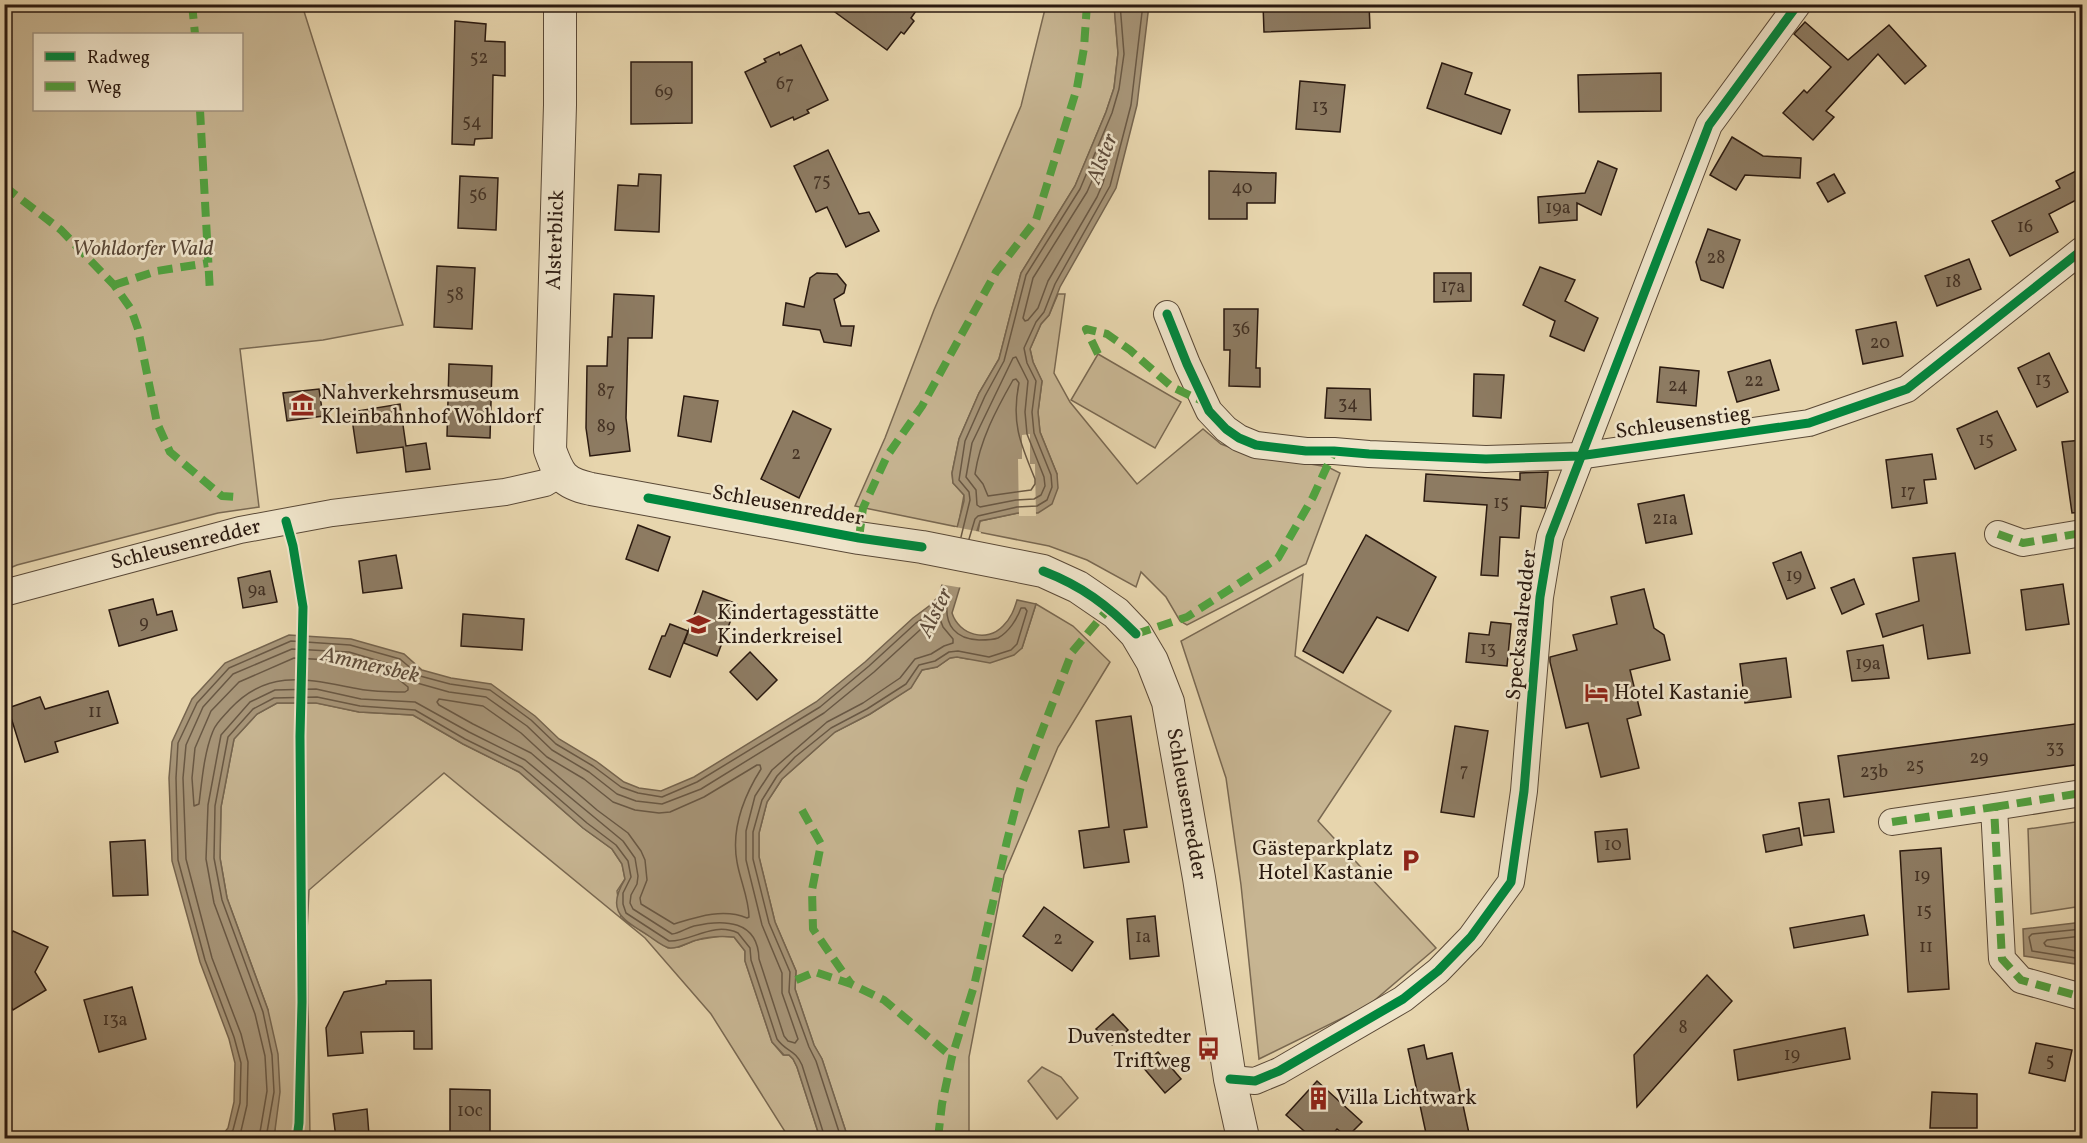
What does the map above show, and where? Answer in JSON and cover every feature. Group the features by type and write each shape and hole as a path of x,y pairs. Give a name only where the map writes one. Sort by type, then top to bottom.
{"street":[{"name":"Alsterblick","path":"560,4 560,105 550,450 560,474"},
{"name":"Specksaalredder","path":"1230,1079 1255,1081 1279,1071 1403,999 1438,971 1471,937 1511,882 1524,792 1541,587 1550,537 1709,125 1798,4"},
{"name":"Schleusenstieg","path":"1167,314 1209,411 1226,429 1239,438 1256,445 1306,452 1334,451 1486,459 1580,456 1809,423 1907,388 2082,250"},
{"name":"Schleusenredder","path":"4,593 240,530 332,513 505,492 545,483 560,474 568,481 591,489 859,538 921,547 1043,572 1078,587 1116,613 1136,634 1161,682 1168,702 1199,878 1230,1079 1243,1138"},
{"path":"1998,534 2023,543 2082,533"},
{"path":"1892,822 2082,793"},
{"path":"1994,807 2002,958 2020,980 2082,998"}],"green space":[{"name":"Wohldorfer Wald","path":"5,4 302,5 403,325 323,340 240,349 259,507 218,513 5,570"},
{"path":"1046,5 1114,5 1118,53 1114,88 1075,186 1021,273 999,359 979,393 959,439 952,473 953,483 964,495 958,527 855,506 885,438 934,310 1021,106"},
{"path":"1058,294 1065,294 1054,373 1070,402 1137,484 1203,429 1221,444 1245,453 1328,467 1340,473 1306,564 1187,625 1180,621 1166,597 1141,572 1136,587 1087,560 1049,546 978,532 980,521 1018,513 1038,512 1057,474 1040,432 1038,412 1042,381 1030,349"},
{"path":"1098,354 1181,402 1155,448 1071,400"},
{"path":"1303,574 1295,656 1391,711 1318,821 1436,948 1369,1005 1259,1059 1241,885 1226,778 1181,641"},
{"path":"1036,604 1073,626 1110,662 1058,747 1004,875 969,1057 969,1138 848,1138 822,1059 814,1045 795,989 796,971 775,922 759,857 759,833 767,802 782,779 835,732 870,714 910,688 922,670 937,667 950,658 968,659 1022,648"},
{"path":"277,703 317,703 359,712 413,715 463,744 519,772 583,828 612,849 622,864 625,879 617,891 621,918 668,948 679,947 696,940 721,936 734,937 745,951 745,961 772,1042 783,1055 789,1055 793,1059 797,1067 820,1138 789,1138 711,1014 645,938 444,773 309,890 307,931 310,1138 271,1138 275,1130 268,1010 227,898 220,858 221,807 234,739 257,714"},
{"path":"2082,821 2082,906 2031,914 2028,829"},
{"path":"1042,1067 1061,1077 1078,1098 1057,1119 1028,1081"}],"water":[{"path":"1114,5 1149,5 1137,105 1116,188 1060,287 1049,315 1041,324 1030,349 1042,381 1038,412 1040,432 1057,474 1058,488 1052,504 1038,513 1018,513 980,521 952,613 961,627 974,634 982,635 997,631 1003,626 1012,614 1017,600 1036,604 1022,648 1014,655 990,663 957,657 950,658 937,667 922,670 911,688 870,714 835,732 782,779 767,802 759,833 759,857 775,922 796,971 795,989 814,1045 822,1059 848,1138 820,1138 797,1067 789,1055 784,1055 772,1042 745,961 745,951 734,937 706,938 670,948 631,925 620,914 617,907 619,890 625,879 622,864 612,849 583,828 519,772 463,744 413,715 359,712 316,703 277,703 257,714 234,739 221,807 220,858 227,898 268,1010 278,1054 280,1092 275,1130 271,1138 220,1138 228,1128 234,1102 235,1063 229,1039 200,962 172,861 169,778 172,742 192,699 225,663 289,635 351,639 404,654 422,670 451,678 491,684 535,716 559,739 596,761 624,782 639,788 661,791 694,777 816,702 939,596 964,501 964,495 953,483 952,473 959,439 979,393 999,359 1021,273 1075,186 1106,112 1114,88 1118,53"},
{"path":"2082,923 2082,965 2024,956 2023,929"}],"pier":[{"path":"1030,434 1030,464 1035,464 1036,516 1019,516 1018,459 1022,459 1022,435"},
{"path":"955,527 981,532 963,588 939,584"}],"building":[{"path":"824,4 921,4 911,18 914,21 904,34 901,32 887,50"},
{"path":"1263,4 1369,4 1370,28 1264,32"},
{"path":"455,21 486,24 485,41 505,42 505,76 493,75 492,138 475,139 474,145 452,144"},
{"path":"1805,22 1848,60 1889,25 1926,66 1905,84 1878,54 1826,111 1834,117 1813,140 1783,113 1804,90 1807,93 1831,67 1794,34"},
{"path":"801,45 828,100 807,110 809,113 771,127 745,72 766,62 764,59 779,52 780,55"},
{"path":"631,62 692,62 692,123 631,124"},
{"path":"1442,63 1472,73 1465,94 1510,110 1501,134 1427,108"},
{"path":"1661,73 1661,111 1579,112 1578,75"},
{"path":"1300,81 1345,85 1340,132 1296,129"},
{"path":"1732,137 1763,156 1801,158 1800,178 1745,175 1736,190 1710,175"},
{"path":"828,150 859,214 869,212 879,231 846,247 827,207 816,212 794,166"},
{"path":"1598,161 1617,169 1601,215 1577,203 1577,220 1539,223 1538,197 1585,193"},
{"path":"2082,168 2082,197 2049,214 2058,232 2010,256 1992,221 2060,188 2056,181"},
{"path":"1209,171 1276,173 1275,203 1247,203 1247,219 1209,219"},
{"path":"639,174 661,175 659,232 615,230 618,185 638,186"},
{"path":"1834,174 1845,193 1828,202 1817,183"},
{"path":"460,176 498,178 496,230 458,228"},
{"path":"1708,229 1740,240 1723,288 1701,280 1696,262"},
{"path":"1969,259 1981,289 1937,306 1925,276"},
{"path":"437,266 475,268 472,329 434,327"},
{"path":"1540,267 1575,280 1565,301 1598,318 1584,351 1550,336 1555,321 1523,305"},
{"path":"817,273 837,274 846,285 844,293 834,299 841,326 854,326 851,346 824,342 820,330 783,325 786,303 804,307 810,278"},
{"path":"1434,273 1471,273 1471,301 1434,302"},
{"path":"614,294 654,296 652,338 628,338 626,418 630,451 590,456 586,428 587,366 607,366 608,337 612,337"},
{"path":"1224,309 1258,309 1256,368 1260,368 1260,387 1229,386 1230,350 1224,350"},
{"path":"1896,322 1903,356 1863,364 1856,330"},
{"path":"2049,353 2068,392 2037,407 2018,368"},
{"path":"1770,360 1779,390 1737,402 1728,372"},
{"path":"449,364 492,366 490,438 447,436"},
{"path":"1660,367 1699,371 1696,406 1657,402"},
{"path":"1474,374 1504,375 1501,418 1473,416"},
{"path":"1327,388 1370,389 1371,420 1325,418"},
{"name":"Nahverkehrsmuseum Kleinbahnhof Wohldorf","path":"319,389 323,416 287,421 283,393"},
{"path":"684,396 718,401 711,442 678,436"},
{"path":"400,404 406,446 426,443 430,469 406,472 403,447 357,453 351,412"},
{"path":"793,411 831,429 799,498 761,479"},
{"path":"1997,411 2016,450 1975,469 1957,429"},
{"path":"2082,440 2082,512 2072,513 2062,442"},
{"path":"1932,454 1936,479 1924,480 1927,503 1892,508 1886,460"},
{"path":"1548,472 1545,508 1521,506 1519,538 1500,537 1498,576 1481,575 1487,505 1424,501 1426,474 1520,480 1520,473"},
{"path":"1684,495 1692,534 1646,543 1638,504"},
{"path":"638,525 670,537 658,571 626,559"},
{"path":"1366,535 1436,577 1408,631 1377,617 1343,673 1303,651"},
{"path":"1801,552 1815,588 1787,599 1773,563"},
{"path":"1955,553 1970,653 1928,659 1923,625 1883,637 1876,614 1919,601 1913,558"},
{"path":"396,555 402,588 363,593 359,561"},
{"path":"270,571 277,602 243,608 238,578"},
{"path":"1854,579 1864,604 1842,614 1831,588"},
{"path":"2063,584 2069,624 2026,630 2021,590"},
{"name":"Hotel Kastanie","path":"1644,589 1654,628 1664,635 1670,660 1630,670 1641,715 1627,719 1639,768 1601,777 1588,723 1566,728 1550,657 1577,650 1573,635 1617,624 1611,597"},
{"path":"703,591 737,604 717,656 684,643"},
{"path":"153,599 157,615 172,611 177,630 119,646 109,610"},
{"path":"463,614 524,619 522,650 461,646"},
{"path":"1491,622 1511,624 1507,666 1466,662 1469,633 1489,635"},
{"path":"670,624 688,631 670,677 649,669 662,636 665,636"},
{"path":"1883,645 1889,678 1852,681 1847,651"},
{"path":"750,652 777,680 757,700 730,672"},
{"path":"1786,658 1791,697 1745,703 1740,664"},
{"path":"108,691 118,723 55,742 58,752 25,762 8,708 40,697 45,709"},
{"path":"1131,716 1147,827 1124,830 1129,862 1084,868 1079,831 1109,827 1096,721"},
{"path":"2082,723 2082,764 1844,797 1838,756"},
{"path":"1455,726 1488,731 1474,817 1441,812"},
{"path":"1829,799 1834,832 1804,836 1799,803"},
{"path":"1799,828 1802,845 1766,852 1763,835"},
{"path":"1627,829 1630,859 1598,862 1595,832"},
{"path":"145,840 148,895 113,896 110,842"},
{"path":"1941,848 1949,989 1908,992 1900,851"},
{"path":"1044,907 1093,942 1072,971 1023,936"},
{"path":"1864,915 1868,935 1794,948 1790,928"},
{"path":"1155,916 1159,956 1130,959 1127,919"},
{"path":"13,931 48,947 35,972 46,990 13,1010 4,993 4,947"},
{"path":"1707,975 1732,1001 1637,1107 1634,1055"},
{"path":"431,980 432,1049 414,1049 414,1031 361,1032 363,1053 328,1056 326,1028 344,992 386,984 386,981"},
{"path":"132,987 146,1039 99,1052 84,1000"},
{"path":"1113,1014 1128,1030 1112,1045 1096,1029"},
{"path":"1845,1028 1850,1059 1738,1080 1734,1050"},
{"path":"2036,1043 2072,1050 2065,1081 2029,1073"},
{"path":"1424,1045 1427,1059 1452,1053 1470,1138 1427,1138 1408,1049"},
{"path":"1158,1052 1181,1079 1165,1093 1142,1066"},
{"name":"Villa Lichtwark","path":"1317,1081 1362,1122 1347,1137 1337,1129 1329,1138 1312,1138 1286,1115"},
{"path":"450,1089 490,1090 490,1134 450,1133"},
{"path":"1932,1092 1977,1094 1977,1128 1930,1128"},
{"path":"367,1109 369,1135 336,1138 333,1114"}],"marked path":[{"path":"192,4 195,33"},
{"path":"859,538 863,508 887,456 922,406 996,272 1036,220 1077,88 1084,48 1087,4"},
{"path":"200,111 210,293"},
{"path":"4,186 61,230 114,285 131,309 138,329 157,423 170,452 222,496 235,497"},
{"path":"114,285 157,271 208,263"},
{"path":"1098,354 1086,329 1107,334 1130,350 1172,387 1202,401"},
{"path":"1136,634 1187,617 1278,558 1313,497 1334,451"},
{"path":"1998,534 2023,543 2082,533"},
{"path":"938,1138 942,1104 952,1057 974,986 1021,786 1072,652 1109,608"},
{"path":"1994,807 2082,793"},
{"path":"1892,822 1994,807 2002,959 2021,980 2082,997"},
{"path":"802,810 821,844 812,890 813,929 851,984"},
{"path":"796,980 815,972 851,984 884,1000 952,1057"}],"cycle path":[{"path":"1230,1079 1255,1081 1279,1071 1403,999 1438,971 1471,937 1511,882 1524,791 1540,597 1550,537 1709,125 1798,4"},
{"path":"1167,314 1209,411 1226,429 1239,438 1256,445 1306,451 1486,459 1579,456 1809,423 1907,389 2082,250"},
{"path":"648,498 859,538 922,547"},
{"path":"286,521 293,546 303,607 300,736 302,1002 297,1138"},
{"path":"1043,571 1070,583 1093,597 1136,634"}],"place":[{"name":"Nahverkehrsmuseum Kleinbahnhof Wohldorf","path":"303,405"},
{"name":"Kindertagesstätte Kinderkreisel","path":"699,625"},
{"name":"Hotel Kastanie","path":"1596,693"},
{"name":"Gästeparkplatz Hotel Kastanie","path":"1411,861"},
{"name":"Duvenstedter Triftweg","path":"1209,1049"},
{"name":"Villa Lichtwark","path":"1318,1098"}],"water label":[{"name":"Alster","path":"1103,159"},
{"name":"Alster","path":"936,613"},
{"name":"Ammersbek","path":"370,666"}]}
